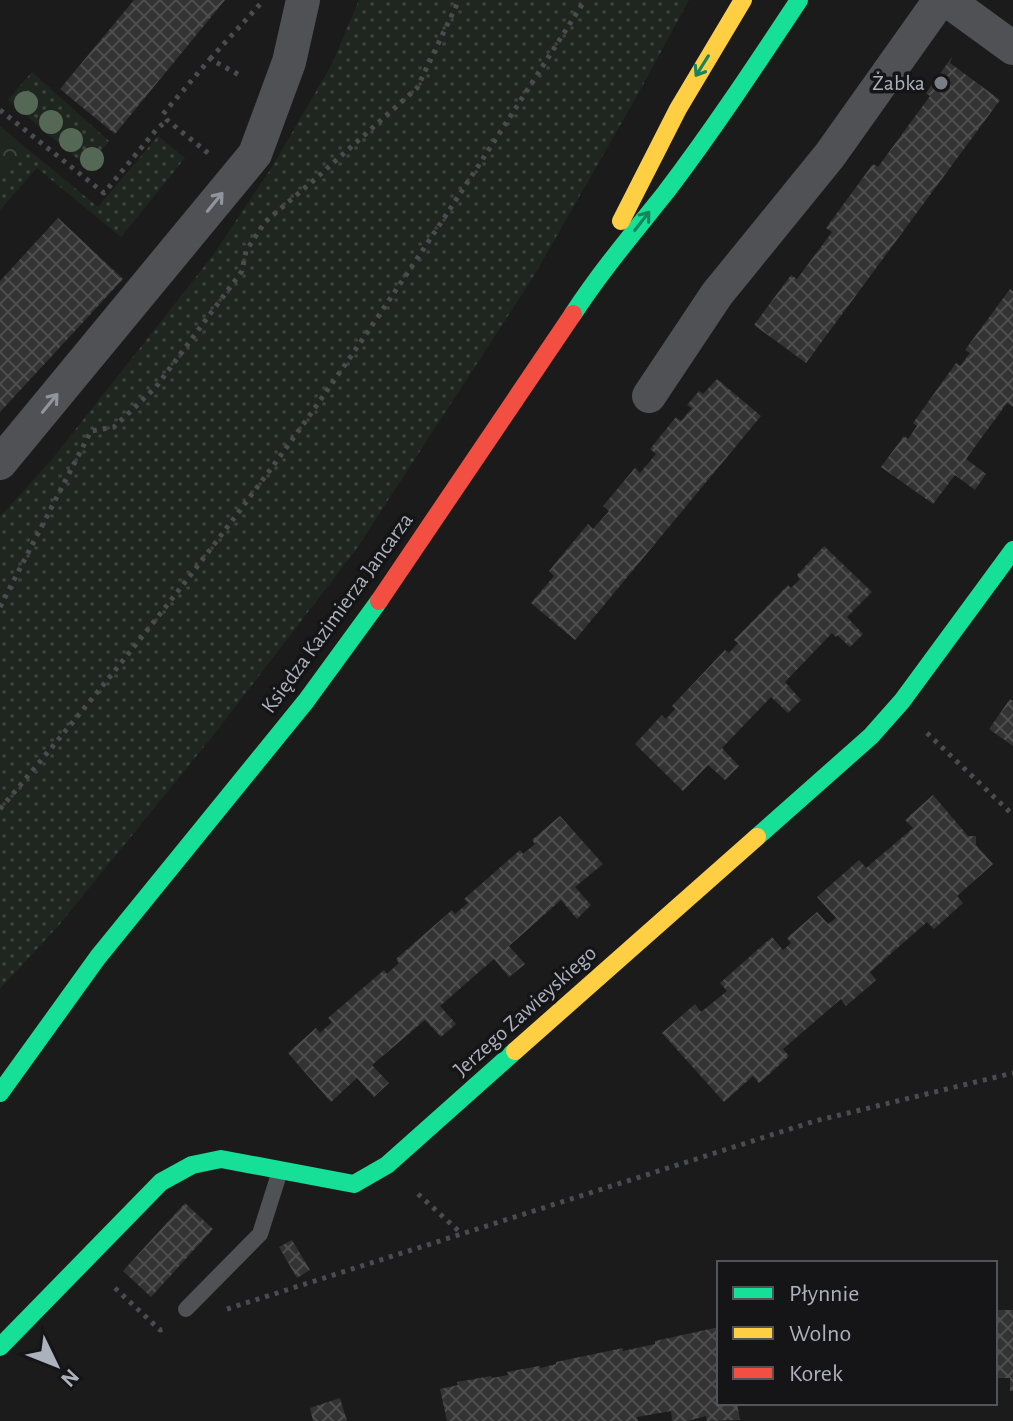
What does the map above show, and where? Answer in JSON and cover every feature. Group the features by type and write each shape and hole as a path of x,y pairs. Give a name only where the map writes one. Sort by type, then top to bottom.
{"street":[{"path":"0,463 255,154 289,62 303,0"},
{"name":"Księdza Kazimierza Jancarza","path":"594,282 645,168 686,92 743,0"},
{"name":"Księdza Kazimierza Jancarza","path":"0,1093 98,957 306,701 379,601 594,282 666,191 799,0"},
{"path":"649,396 717,294 830,155 940,0"},
{"path":"947,0 1013,48"},
{"name":"Jerzego Zawieyskiego","path":"0,1347 161,1182 192,1165 221,1159 354,1184 387,1165 871,736 896,708 1013,550"},
{"name":"Księdza Kazimierza Jancarza","path":"11,1047 98,957"}],"lane":[{"path":"186,1309 260,1234 280,1170"}],"path":[{"path":"217,162 163,114 264,0"},
{"path":"0,607 91,431 114,427 156,387 242,271 246,251 265,222 417,88 459,0"},
{"path":"0,809 145,633 306,420 480,164 585,0"},
{"path":"210,59 248,79"},
{"path":"0,110 104,193 167,120"},
{"path":"896,708 921,727 1013,815"},
{"path":"219,1311 815,1121 1013,1073"},
{"path":"387,1165 462,1234"},
{"path":"85,1260 160,1330 175,1325"}],"green space":[{"path":"359,0 689,0 532,279 355,551 212,737 59,925 0,989 0,517 53,458 211,258 272,167 332,64"},
{"path":"32,72 109,141 87,167 8,100"},
{"path":"0,126 25,147 0,176"},
{"path":"158,136 185,158 121,237 37,168 0,210 0,176 25,147 98,207"}],"building":[{"path":"134,0 225,0 115,134 60,89"},
{"path":"952,57 950,63 1000,100 806,363 754,325 791,275 797,279 832,232 826,228 873,164 878,167 930,96 926,93"},
{"path":"58,218 123,279 0,412 0,281"},
{"path":"1010,289 1013,291 1013,407 1007,403 966,459 986,474 975,490 955,475 933,504 881,467 904,436 908,439 917,426 913,423 956,363 960,366 970,353 965,350"},
{"path":"717,379 761,416 575,640 531,603 554,576 549,571 588,524 593,529 609,511 603,506 635,468 640,473 656,454 650,449 676,417 681,421 692,408 687,405 699,391 703,394"},
{"path":"824,546 872,592 847,617 863,634 850,647 832,633 785,682 801,700 788,713 771,697 722,748 739,766 725,780 708,765 683,791 635,744 662,715 666,719 675,709 672,706 725,650 729,653 738,643 734,640 788,585 791,588 800,579 797,575"},
{"path":"1010,699 1013,701 1013,746 989,729"},
{"path":"933,795 968,836 976,836 976,845 993,864 957,896 963,903 934,929 927,922 870,972 876,980 846,1006 841,999 783,1049 789,1056 759,1083 753,1076 724,1102 662,1033 695,1004 701,1012 727,991 720,983 772,937 783,950 791,943 787,938 817,912 828,924 836,918 817,897 859,860 866,868 913,828 905,820"},
{"path":"560,816 603,864 575,887 591,905 577,919 561,900 509,946 525,964 509,977 494,959 440,1006 456,1024 441,1037 425,1020 372,1065 389,1083 374,1097 357,1078 331,1102 288,1053 316,1028 320,1033 332,1022 328,1018 384,970 387,974 399,963 396,959 452,910 455,914 468,903 464,899 520,850 523,854 535,844 532,840"},
{"path":"185,1203 213,1229 151,1297 123,1271"},
{"path":"292,1240 310,1270 297,1278 279,1247"},
{"path":"997,1310 1013,1310 1013,1391 1010,1391 1010,1378 997,1378"},
{"path":"717,1327 717,1405 737,1405 740,1420 707,1421 706,1416 672,1421 671,1411 637,1417 638,1421 447,1421 440,1389 458,1385 457,1382 508,1375 507,1372 541,1368 623,1348 623,1351 655,1344 655,1341"},
{"path":"340,1398 347,1421 313,1421 310,1408"}],"traffic: fast":[{"path":"573,314 701,145 799,0"},
{"path":"757,837 871,736 902,701 1013,550"},
{"path":"0,1093 98,957 306,701 379,601"},
{"path":"0,1347 161,1182 192,1165 221,1159 354,1184 387,1165 515,1051"}],"traffic: slow":[{"path":"621,221 678,109 743,0"},
{"path":"515,1051 757,837"}],"traffic: jam":[{"path":"379,601 573,314"}],"place":[{"name":"Żabka","path":"941,83"}]}
